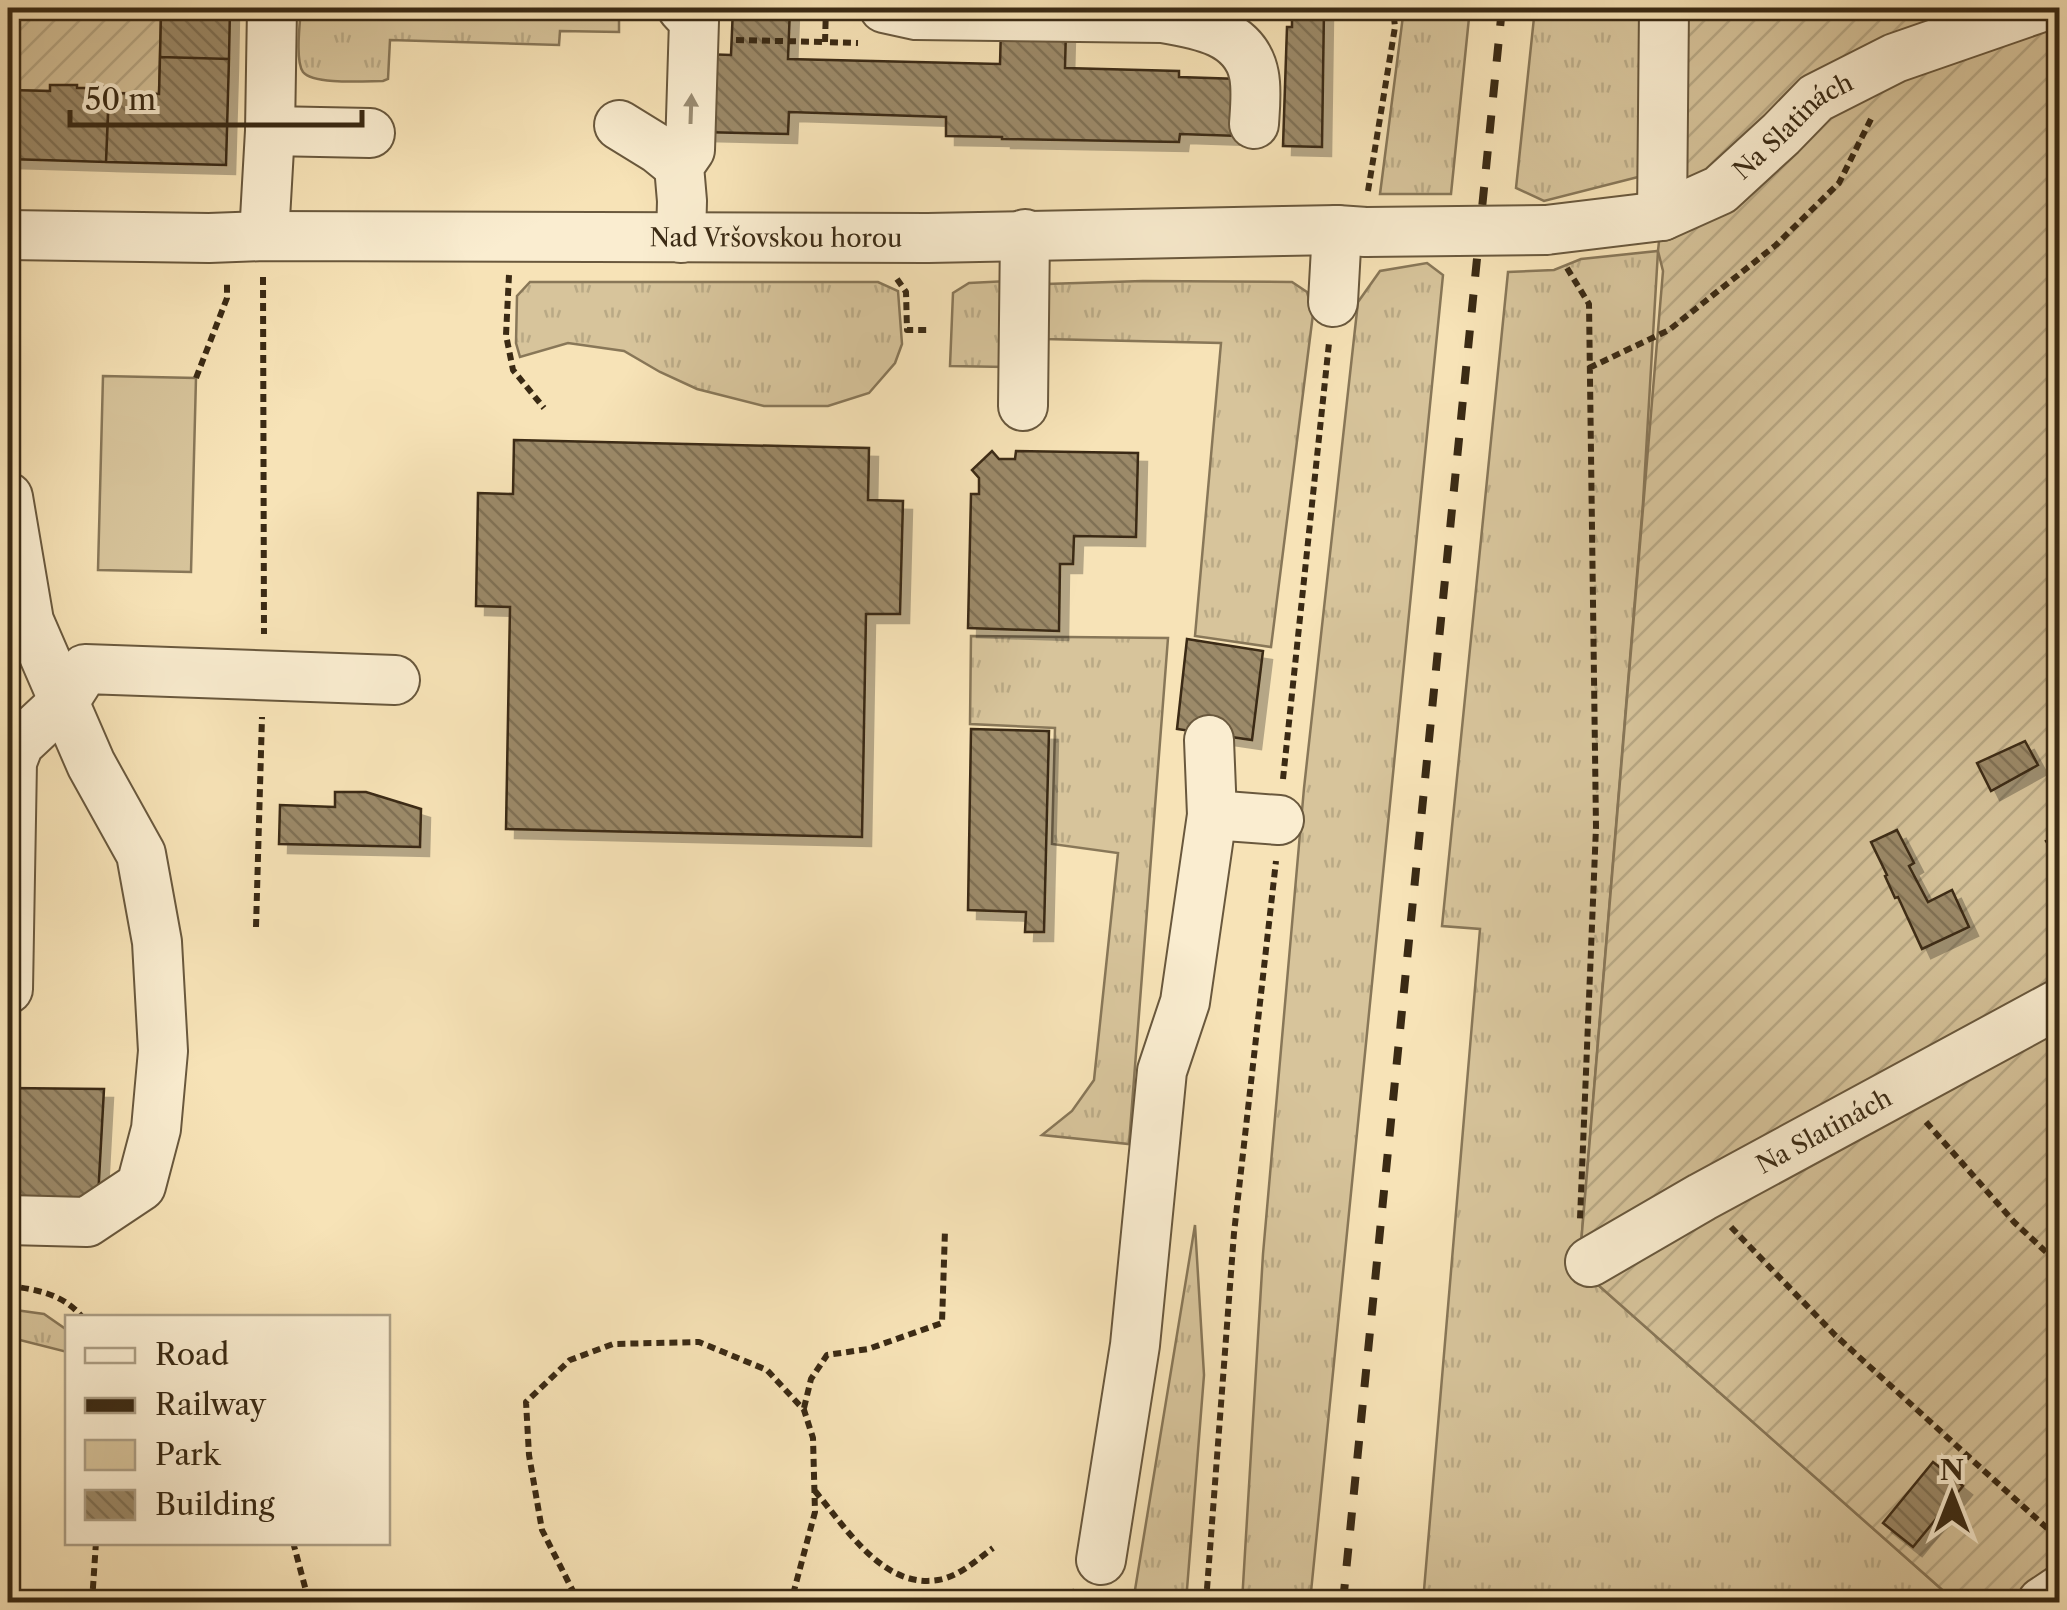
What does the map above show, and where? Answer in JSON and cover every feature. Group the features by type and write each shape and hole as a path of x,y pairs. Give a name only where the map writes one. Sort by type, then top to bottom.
{"street":[{"path":"264,236 272,8"},
{"path":"665,8 652,147 682,200 680,238"},
{"path":"652,147 690,150 694,21 682,8"},
{"path":"884,8 916,15 1164,13 1229,36 1250,62 1255,78 1254,124"},
{"path":"1662,216 1664,8"},
{"name":"Na Slatinách","path":"1546,230 1662,216 1720,190 1816,98 1896,58 2039,8"},
{"path":"270,131 370,133"},
{"name":"Nad Vršovskou horou","path":"8,235 928,238 1546,230"},
{"path":"1333,302 1352,231"},
{"path":"1023,406 1025,234"},
{"path":"8,496 29,621 91,764 141,854 157,942 163,1050 156,1129 141,1186 88,1222 8,1220"},
{"path":"8,990 12,762 19,744 64,702 84,669 395,680"},
{"path":"1101,1560 1134,1345 1162,1070 1185,1002 1212,815 1209,740"},
{"path":"1212,815 1278,820"},
{"name":"Na Slatinách","path":"1590,1262 2060,1003"},
{"path":"2042,1602 2060,1590"}],"path":[{"path":"1352,231 1366,203 1396,27 1393,8"},
{"path":"732,40 825,42"},
{"path":"1590,368 1669,330 1776,245 1840,183 1872,117"},
{"path":"1546,230 1589,304 1596,827 1579,1268 1590,1262"},
{"path":"256,927 264,675 264,236"},
{"path":"196,378 227,298 228,273"},
{"path":"508,274 506,335 513,370 544,408"},
{"path":"1206,1602 1234,1233 1333,302"},
{"path":"1898,1091 2014,1222 2060,1265"},
{"path":"1702,1197 1835,1335 2060,1540"},
{"path":"804,1410 811,1378 828,1355 868,1349 942,1324 945,1230"},
{"path":"8,1286 54,1294 79,1315"},
{"path":"583,1602 578,1601 542,1530 529,1455 526,1402 570,1360 612,1344 699,1342 766,1370 804,1410 813,1438 815,1512 791,1602"},
{"path":"814,1490 881,1566 909,1580 940,1580 968,1567 993,1548"},
{"path":"92,1602 96,1545"},
{"path":"294,1545 309,1602"}],"green space":[{"path":"8,8 161,8 159,94 8,90"},
{"path":"301,8 619,8 619,32 560,31 559,45 390,40 388,79 328,81 309,76 301,67"},
{"path":"1404,8 1470,8 1451,194 1380,194"},
{"path":"1535,8 1647,8 1646,175 1544,201 1516,188"},
{"path":"1681,8 2059,8 2059,1602 1956,1602 1579,1268 1663,271 1658,251"},
{"path":"1658,251 1643,503 1579,1268 1956,1602 1423,1602 1480,929 1442,926 1508,272 1554,270 1581,259"},
{"path":"1427,263 1443,275 1310,1602 1242,1602 1263,1254 1304,788 1358,302 1380,271"},
{"path":"1008,281 1006,367 950,366 953,293 969,283"},
{"path":"530,282 878,282 898,291 902,344 895,363 869,393 828,406 764,406 697,389 624,351 568,343 520,357 516,343 517,296"},
{"path":"1292,282 1307,292 1313,314 1271,647 1195,636 1221,343 1045,339 1046,284"},
{"path":"103,376 196,378 191,572 98,570"},
{"path":"971,636 1168,638 1129,1144 1042,1135 1072,1111 1094,1080 1118,853 1052,844 1055,728 970,724"},
{"path":"1195,1225 1204,1375 1186,1602 1133,1602"},
{"path":"8,1309 44,1314 65,1329 65,1351 8,1337"}],"building":[{"path":"154,8 230,8 229,59 160,57 161,14 154,13"},
{"path":"733,8 790,8 788,59 1000,64 1001,28 1066,29 1065,68 1179,71 1179,77 1240,79 1239,136 1180,134 1179,142 1002,139 946,136 946,117 789,112 788,134 701,132 703,54 731,55"},
{"path":"1292,8 1324,9 1322,147 1283,146 1287,27 1292,27"},
{"path":"160,57 229,59 226,165 106,162 109,93 159,94"},
{"path":"50,85 109,87 106,162 8,159 8,90 50,91"},
{"path":"514,440 869,448 868,500 903,501 900,614 866,614 862,837 506,829 510,607 476,606 478,493 513,494"},
{"path":"992,451 999,459 1015,459 1016,451 1138,453 1136,537 1074,536 1073,564 1060,564 1059,631 968,628 971,494 979,494 979,478 972,470"},
{"path":"1187,639 1263,651 1252,740 1177,729"},
{"path":"971,729 1049,731 1044,932 1025,932 1026,912 968,910"},
{"path":"2025,741 2038,765 1991,791 1977,763"},
{"path":"335,792 366,792 421,809 420,847 279,844 280,805 335,807"},
{"path":"1897,830 1914,863 1909,866 1928,902 1952,890 1969,927 1922,949 1871,842"},
{"path":"2060,834 2060,864 2046,841"},
{"path":"8,1088 104,1089 98,1198 81,1197 80,1205 8,1202"},
{"path":"1933,1462 1963,1486 1913,1547 1883,1523"}],"railway":[{"path":"1343,1602 1502,8"}]}
